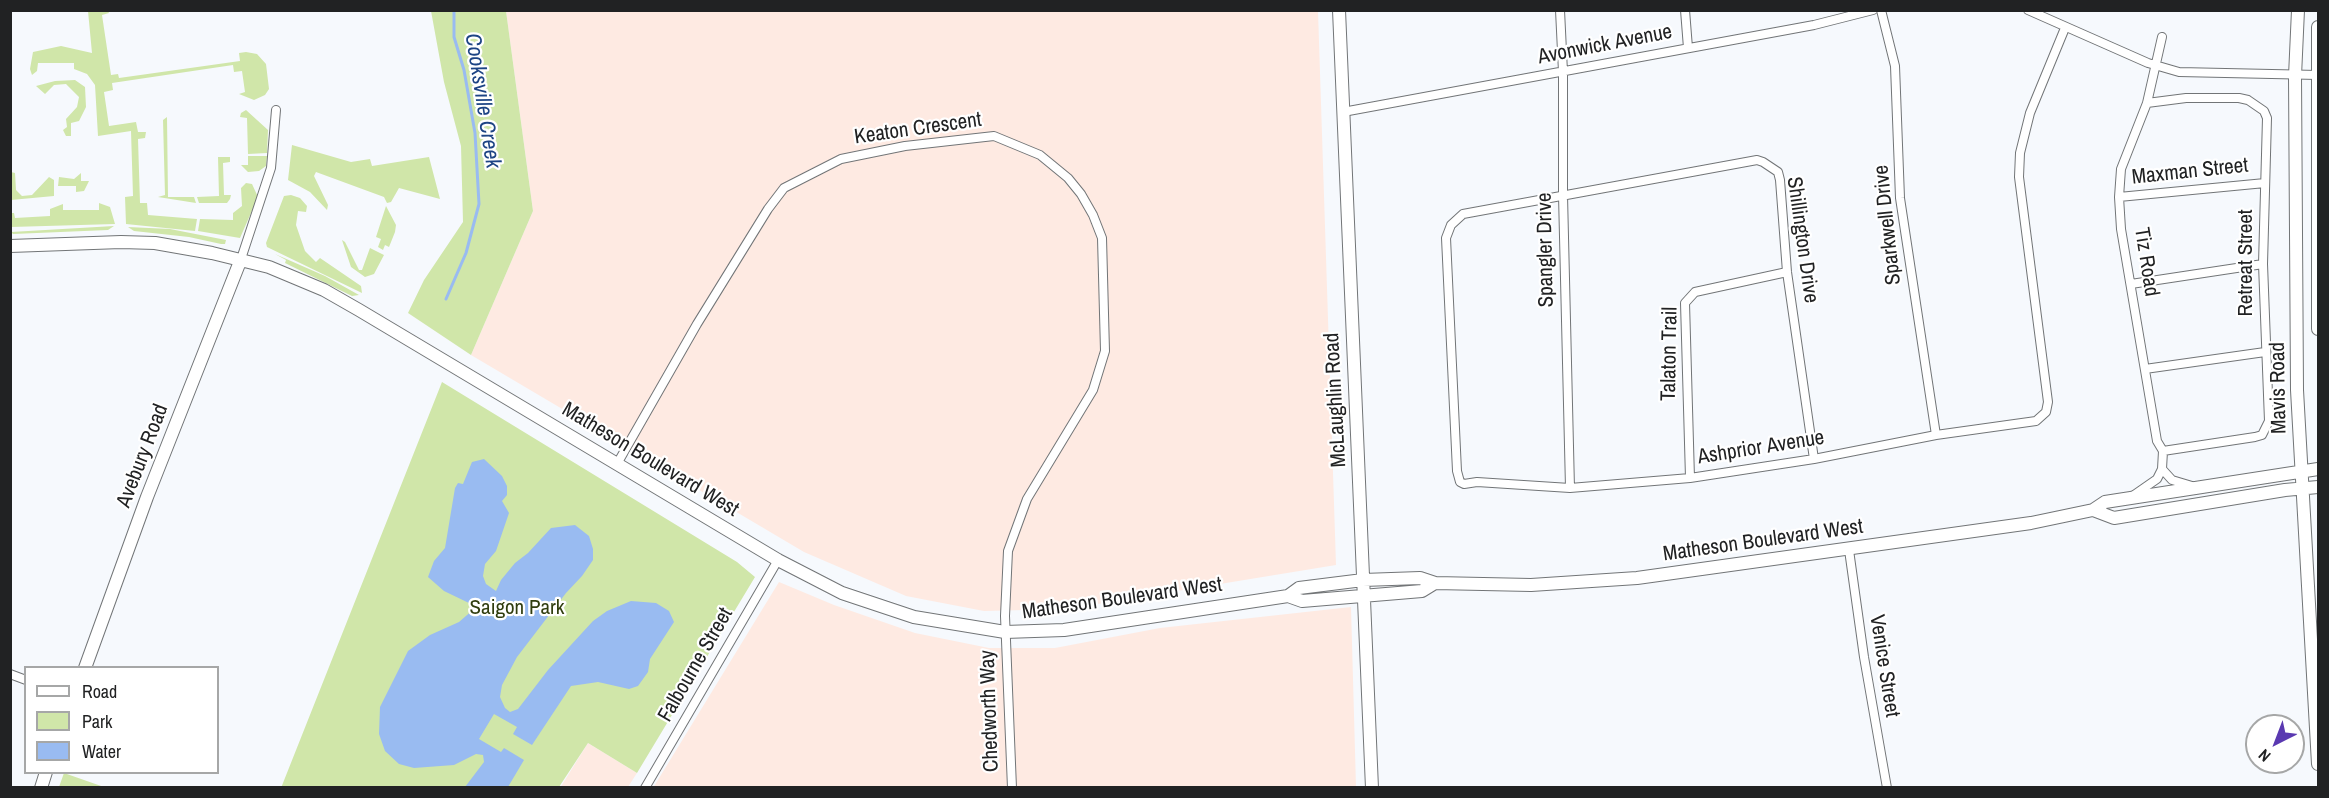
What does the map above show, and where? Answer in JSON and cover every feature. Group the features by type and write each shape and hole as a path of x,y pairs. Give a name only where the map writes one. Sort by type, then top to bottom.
{"street":[{"name":"McLaughlin Road","path":"1339,10 1372,788"},
{"name":"Spangler Drive","path":"1560,10 1570,488"},
{"path":"1685,10 1688,48"},
{"name":"Avonwick Avenue","path":"1343,112 1814,25 1873,10"},
{"name":"Sparkwell Drive","path":"1881,10 1895,66 1900,198 1936,435"},
{"path":"2028,10 2065,28 2179,72 2318,75"},
{"name":"Mavis Road","path":"2298,10 2295,76 2297,390 2319,764"},
{"name":"Mavis Road","path":"2319,27 2319,329"},
{"name":"Ashprior Avenue","path":"1563,195 1463,214 1451,225 1446,238 1457,471 1460,482 1570,488 1690,478 1814,459 1936,435 2036,421 2046,412 2048,402 2019,177 2020,153 2030,114 2065,28"},
{"name":"Tiz Road","path":"2162,37 2146,103 2121,169 2119,197 2157,441 2163,452 2162,469"},
{"name":"Retreat Street","path":"2146,103 2186,98 2248,100 2264,111 2267,118 2263,264 2269,421 2262,435 2163,452"},
{"path":"241,259 271,168 276,110"},
{"name":"Keaton Crescent","path":"617,464 697,324 768,209 784,188 840,159 905,146 980,137 994,136 1011,141 1040,155 1068,178 1093,215 1102,238 1105,351 1093,390 1027,499 1008,551 1005,632"},
{"name":"Shillington Drive","path":"1563,195 1757,160 1778,172 1788,272 1814,459"},
{"name":"Maxman Street","path":"2119,197 2265,183"},
{"name":"Matheson Boulevard West","path":"10,246 147,243 241,259 297,278 342,300 778,561 842,593 890,610 937,622 1005,632 1064,630 1288,596 1299,588 1363,580 1420,578 1435,583 1531,585 1637,578 2031,523 2093,510 2105,502 2193,486 2319,469"},
{"name":"Avebury Road","path":"86,666 147,497 241,259"},
{"path":"2131,284 2263,264"},
{"name":"Talaton Trail","path":"1690,478 1685,303 1695,292 1788,272"},
{"path":"2145,369 2265,352"},
{"path":"2128,499 2153,484 2162,469 2172,480 2193,486"},
{"name":"Matheson Boulevard West","path":"2093,510 2114,518 2319,487"},
{"name":"Venice Street","path":"1849,550 1863,657 1887,788"},
{"name":"Falbourne Street","path":"645,788 778,561"},
{"name":"Matheson Boulevard West","path":"1288,596 1302,601 1422,591 1435,583"},
{"name":"Chedworth Way","path":"1005,632 1012,788"}],"shaded area":[{"path":"506,11 1318,11 1336,565 1067,609 984,611 906,596 804,552 471,355 533,211"},
{"path":"779,582 834,605 915,633 989,648 1055,648 1160,628 1351,607 1356,787 653,788"},
{"path":"588,743 637,773 628,787 560,788"}],"green space":[{"path":"88,11 108,11 109,13 102,15 111,75 118,74 119,78 240,61 239,53 246,52 257,54 266,64 269,89 265,95 254,100 239,94 245,92 242,71 234,72 233,65 112,83 113,90 104,92 109,126 136,122 138,132 146,132 145,138 138,139 140,203 147,203 148,215 197,219 195,231 126,224 125,197 133,196 131,131 98,136 95,85 87,74 74,69 74,63 38,63 37,71 32,75 30,69 33,52 61,46 92,53"},
{"path":"431,11 506,11 533,211 471,355 408,313 424,280 463,222 461,146 444,82"},
{"path":"75,80 85,87 86,107 79,121 71,123 71,136 66,136 63,130 67,127 66,119 77,107 79,97 66,84 54,85 45,94 36,86 55,81"},
{"path":"246,110 268,130 267,153 248,154 247,118 240,117 241,113"},
{"path":"167,117 168,197 194,197 196,203 158,197 165,195 163,120"},
{"path":"292,145 351,162 370,159 372,166 429,157 440,199 399,188 391,202 387,203 384,197 316,172 314,176 328,205 327,210 310,192 288,180"},
{"path":"248,156 267,156 266,166 259,171 248,172 241,165 248,165"},
{"path":"218,157 230,157 230,162 223,163 224,195 231,195 230,199 227,203 199,203 197,197 219,196"},
{"path":"11,172 15,173 16,190 22,196 32,195 49,177 54,180 54,196 11,200"},
{"path":"81,173 81,181 89,181 84,191 76,192 76,186 58,186 59,177 74,179"},
{"path":"246,183 252,184 258,197 240,238 198,231 200,219 233,220 233,213 242,206 241,188"},
{"path":"291,195 300,198 307,206 306,212 298,211 296,225 305,251 316,262 320,258 361,286 362,293 267,247 266,243 284,196"},
{"path":"99,203 110,207 115,224 11,227 11,213 14,213 15,218 50,216 50,209 63,204 63,210 99,210"},
{"path":"386,206 396,225 389,247 385,245 383,250 378,247 381,239 376,237"},
{"path":"114,226 108,230 13,234 11,232"},
{"path":"128,227 170,229 226,240 225,244 221,244 189,237 134,231"},
{"path":"342,240 359,270 362,270 370,248 384,255 374,274 365,277 351,267"},
{"path":"275,254 325,276 359,295 352,296 285,263 286,260"},
{"name":"Saigon Park","path":"442,382 737,562 755,577 637,773 588,743 559,787 281,788"},
{"path":"64,774 67,774 104,787 59,787"}],"water":[{"path":"484,459 502,476 507,486 507,495 502,501 509,513 496,551 485,564 483,576 486,584 496,591 501,580 515,563 528,553 551,528 575,525 589,536 593,549 593,560 582,576 566,593 517,657 502,685 500,697 505,708 510,712 518,709 548,670 593,621 607,611 631,601 656,603 669,611 674,622 650,659 648,672 638,686 629,689 598,682 571,686 532,745 513,734 517,727 494,714 479,739 501,752 504,748 524,760 508,787 465,787 484,762 483,755 476,754 454,765 414,768 399,764 385,751 379,734 380,707 408,651 430,635 459,622 474,609 471,604 444,591 428,577 434,561 445,548 455,488 458,483 463,484 472,462"}],"waterway":[{"name":"Cooksville Creek","path":"446,299 466,253 479,204 475,133 464,70 454,37 454,10"}]}
